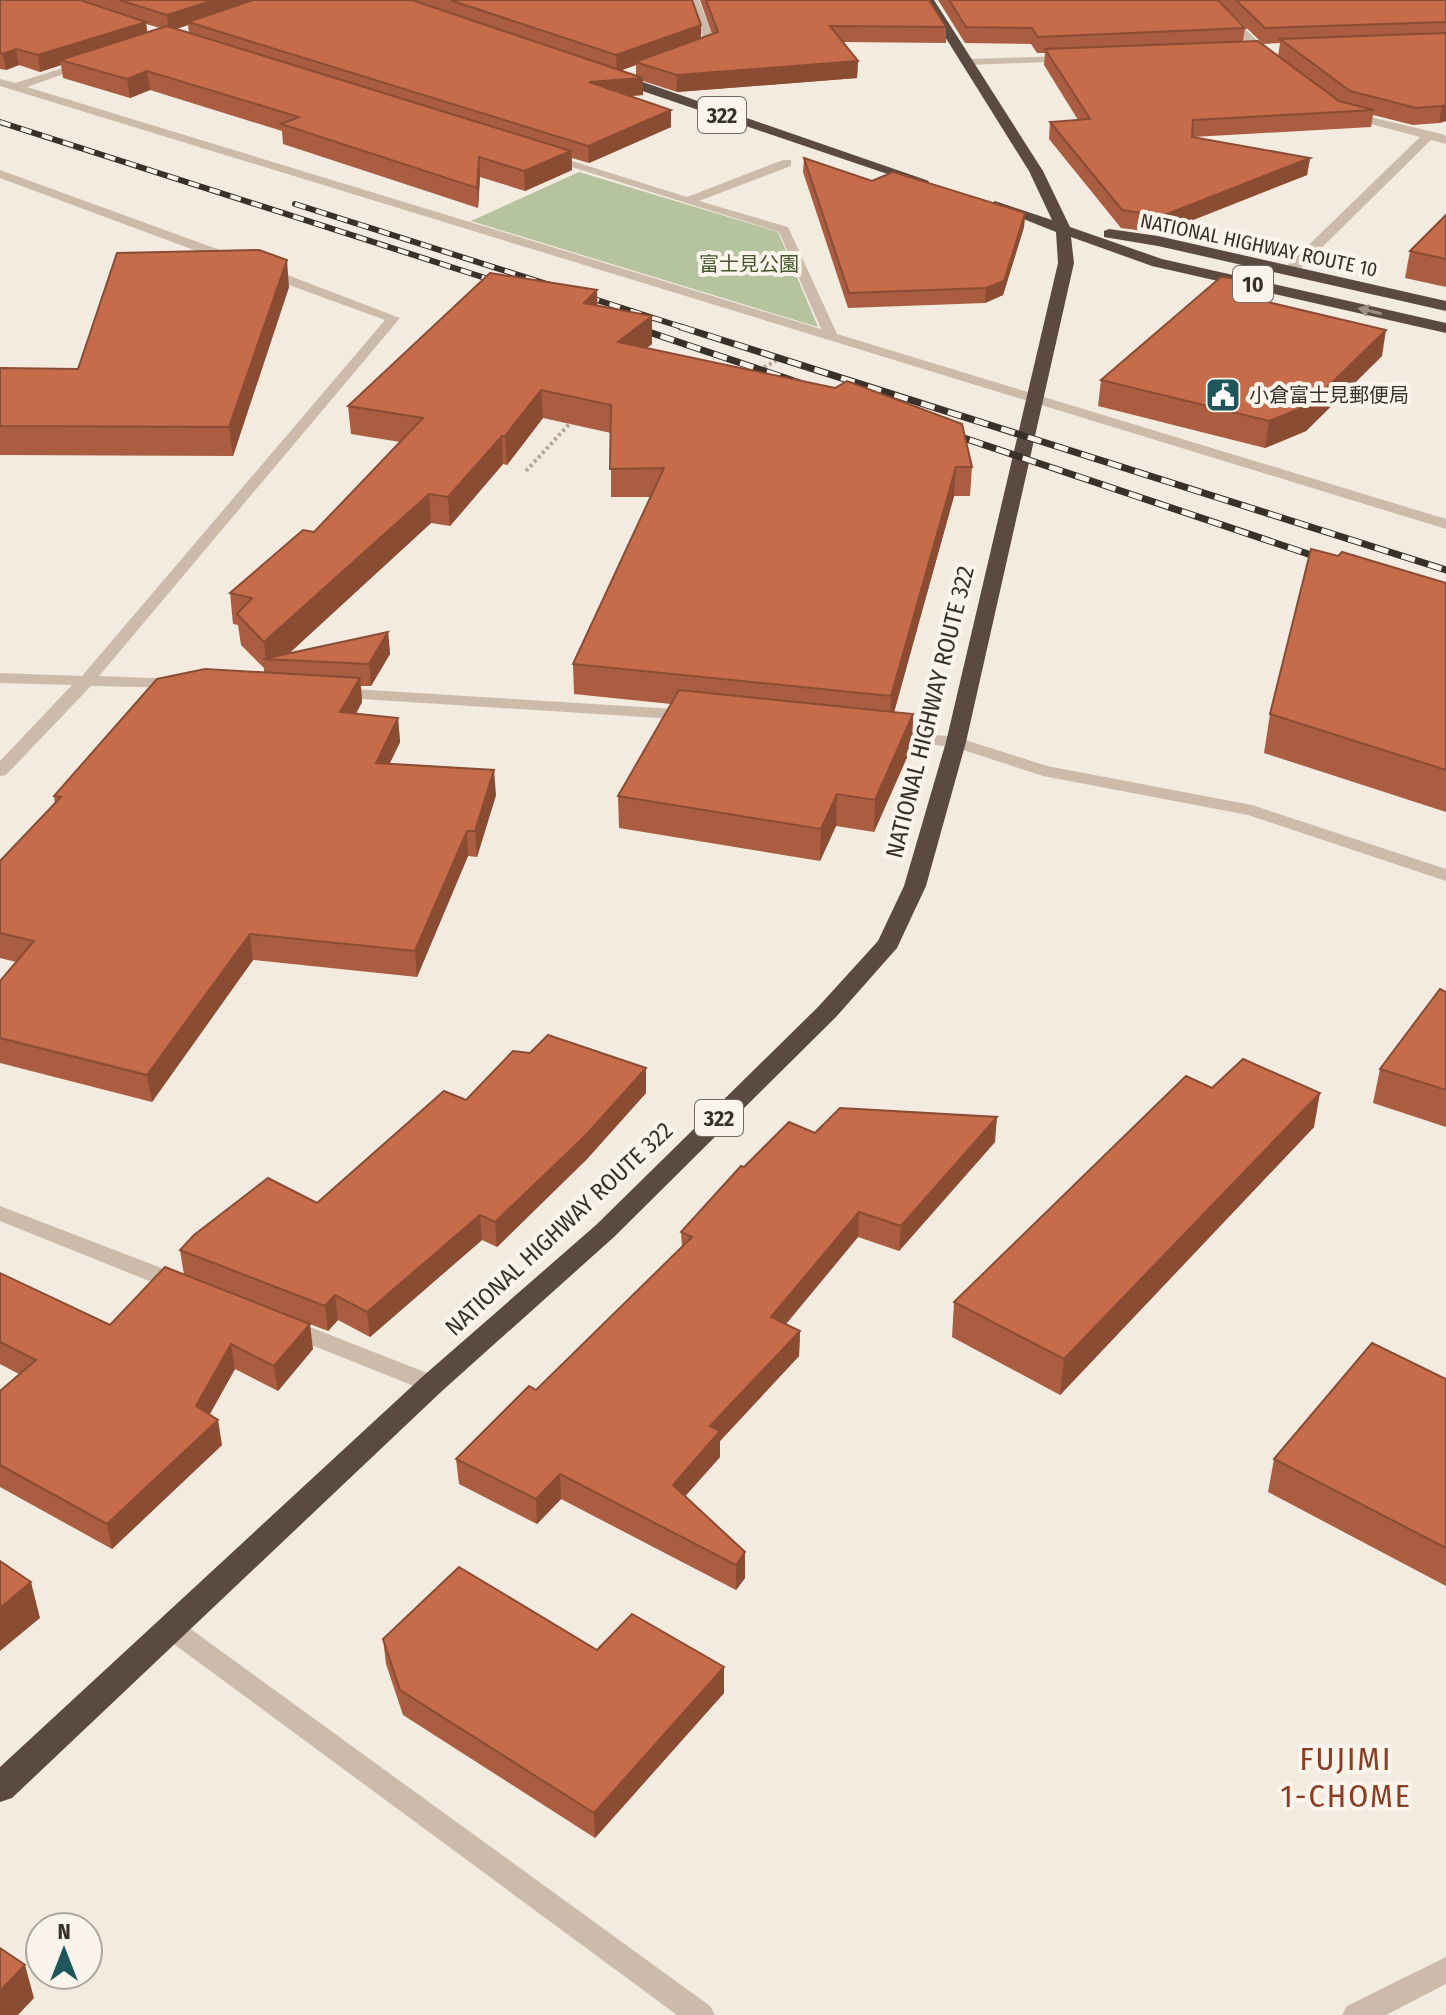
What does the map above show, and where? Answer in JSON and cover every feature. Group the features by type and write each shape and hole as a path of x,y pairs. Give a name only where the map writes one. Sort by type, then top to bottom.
{"highway":[{"path":"928,0 1036,171 1063,228"},
{"name":"322","path":"603,73 942,188"},
{"path":"983,201 1063,228"},
{"name":"NATIONAL HIGHWAY ROUTE 10","path":"1063,228 1158,241 1446,306"},
{"name":"NATIONAL HIGHWAY ROUTE 10","path":"1063,228 1158,263 1446,328"},
{"name":"NATIONAL HIGHWAY ROUTE 322","path":"0,1788 432,1384 605,1231 827,1012 889,943 915,886 956,742 1066,267 1063,228"}],"street":[{"path":"681,56 711,45 694,0"},
{"path":"1209,0 1284,71"},
{"path":"1245,53 1276,51"},
{"path":"967,62 1091,58"},
{"path":"7,84 98,60"},
{"path":"618,78 641,70"},
{"path":"7,84 1446,524"},
{"path":"1331,105 1342,113 1446,138"},
{"path":"1290,271 1428,136"},
{"path":"536,154 784,230 831,335"},
{"path":"687,201 787,163"},
{"path":"0,174 393,318 88,679 0,771"},
{"path":"0,678 199,685"},
{"path":"325,692 641,709 704,716"},
{"path":"861,732 956,742 1043,771 1252,810 1446,875"},
{"path":"0,1213 202,1293"},
{"path":"259,1315 432,1384"},
{"path":"172,1629 700,2015"},
{"path":"1357,2015 1446,1970"}],"path":[{"path":"747,375 831,335"},
{"path":"526,471 578,416"}],"green space":[{"name":"富士見公園","path":"579,172 778,232 818,327 471,221"}],"building":[{"path":"0,0 80,0 146,22 38,55 16,49 3,54 0,53"},
{"path":"119,0 214,0 167,15"},
{"path":"253,0 412,0 643,78 589,82 671,110 588,146 188,22"},
{"path":"450,0 692,0 701,25 616,55"},
{"path":"706,0 929,0 946,27 830,26 858,61 677,75 635,62 718,32"},
{"path":"949,0 1218,0 1245,28 1038,37 1032,28 966,27"},
{"path":"1236,0 1446,0 1446,22 1265,28"},
{"path":"167,26 571,151 524,171 479,157 477,188 281,124 299,117 147,71 127,79 60,60"},
{"path":"1446,33 1446,105 1416,108 1350,91 1280,39"},
{"path":"1258,41 1339,101 1374,110 1193,120 1192,137 1310,158 1162,216 1122,210 1050,122 1090,119 1045,49"},
{"path":"804,158 872,181 893,172 1025,213 1004,281 986,288 849,293"},
{"path":"1446,215 1446,259 1410,251"},
{"path":"259,250 287,260 229,427 0,426 0,368 78,369 117,253"},
{"path":"490,273 597,290 584,303 652,316 618,342 835,388 847,381 962,424 972,467 956,467 891,696 573,664 664,468 610,469 611,405 541,390 505,436 448,497 429,494 264,642 237,614 252,598 230,593 303,530 314,532 423,418 348,406"},
{"path":"1221,277 1254,281 1263,301 1386,330 1309,405 1269,421 1101,380"},
{"path":"1311,549 1338,556 1342,552 1446,583 1446,770 1270,714"},
{"path":"388,632 369,664 263,659"},
{"path":"205,669 360,678 340,712 398,718 376,763 494,770 475,831 467,831 415,951 250,934 147,1075 0,1038 0,981 34,941 0,933 0,861 61,797 54,796 157,679"},
{"path":"679,690 913,714 875,800 837,794 821,829 618,796"},
{"path":"1440,989 1446,992 1446,1090 1380,1069"},
{"path":"548,1035 646,1068 586,1135 495,1222 480,1215 367,1312 335,1295 325,1306 180,1250 194,1235 268,1178 317,1203 444,1091 466,1100 513,1051 530,1053"},
{"path":"1243,1059 1320,1093 1064,1359 954,1302 1186,1076 1212,1088"},
{"path":"840,1108 997,1117 901,1226 859,1212 771,1317 800,1331 710,1426 720,1431 673,1485 745,1552 736,1565 560,1474 536,1499 456,1459 529,1386 536,1390 692,1237 681,1232 741,1166 744,1167 789,1122 815,1133"},
{"path":"165,1267 310,1324 274,1366 231,1344 196,1406 218,1420 107,1524 0,1465 0,1391 36,1360 0,1342 0,1273 110,1325"},
{"path":"1372,1343 1446,1379 1446,1548 1274,1459"},
{"path":"0,1561 31,1582 0,1608"},
{"path":"459,1567 597,1650 632,1614 724,1667 594,1813 400,1690 383,1639"},
{"path":"0,1948 24,1966 0,1991"}],"railway":[{"path":"0,122 507,285"},
{"path":"295,204 688,329"},
{"path":"632,326 640,329"},
{"path":"634,327 803,384"},
{"path":"681,327 1446,570"},
{"path":"943,431 1329,561"}],"place":[{"name":"小倉富士見郵便局","path":"1223,395"}],"district":[{"name":"FUJIMI 1-CHOME","path":"1346,1778"}]}
